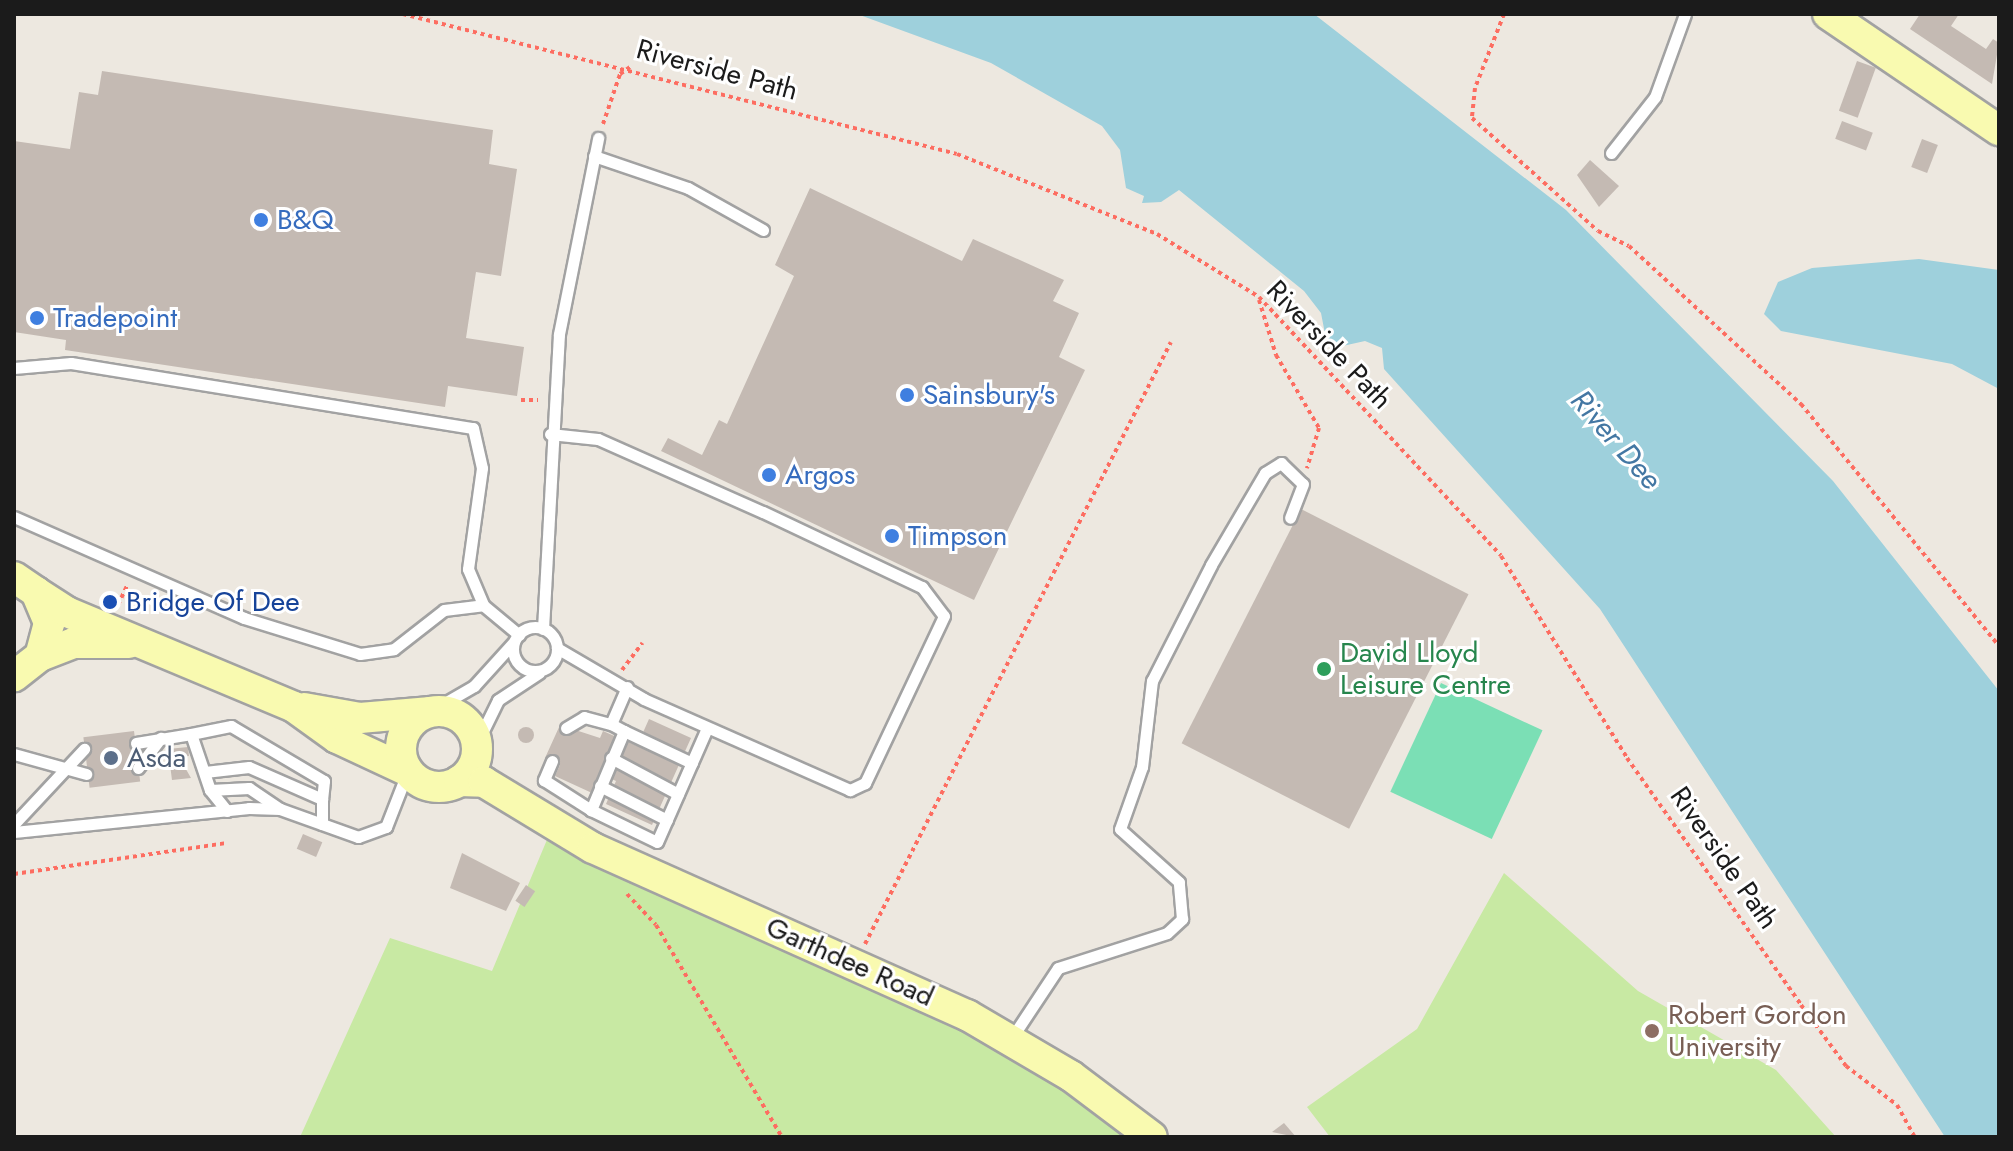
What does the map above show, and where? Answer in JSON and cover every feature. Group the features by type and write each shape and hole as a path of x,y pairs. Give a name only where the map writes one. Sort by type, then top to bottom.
{"street":[{"path":"1838,17 1999,130"},
{"path":"25,584 147,644 294,707 337,738 437,787 459,781 476,745 460,717 428,712 360,718 294,707"},
{"path":"24,672 49,623 25,584"},
{"path":"24,672 88,642 147,644"},
{"path":"408,771 403,736 428,712"},
{"name":"Garthdee Road","path":"476,745 536,809"},
{"name":"Garthdee Road","path":"459,781 484,782 536,809 593,848 855,963 1011,1039 1152,1137"}],"lane":[{"path":"1611,153 1655,97 1685,14"},
{"path":"550,434 619,448 937,599 942,633 865,783 850,790 707,728 557,648 543,629 551,592 550,434 559,334 598,138"},
{"path":"594,156 688,188 763,230"},
{"path":"14,368 71,363 473,428 482,468 468,569 483,605 516,638 519,665 543,670"},
{"path":"1011,1039 1058,968 1167,933 1182,919 1179,882 1120,829 1142,767 1152,681 1265,473 1281,463 1299,477 1302,491 1290,518"},
{"path":"14,517 244,618 372,655 394,649 444,610 483,605"},
{"path":"428,712 474,686 516,638 543,629"},
{"path":"476,745 498,700 543,670 557,648"},
{"path":"611,724 627,687"},
{"path":"566,728 584,717 611,724 692,763"},
{"path":"136,743 231,726 324,781 322,824"},
{"path":"552,761 544,780 591,810 657,842 707,728"},
{"path":"591,810 624,731"},
{"path":"191,734 210,790 227,811"},
{"path":"138,768 161,738"},
{"path":"14,824 59,771 84,749"},
{"path":"14,754 59,771 86,774"},
{"path":"611,758 678,794"},
{"path":"205,772 249,767 322,799"},
{"path":"210,790 249,788 280,809 341,834 376,834 394,816 408,771"},
{"path":"600,786 667,820"},
{"path":"14,832 227,811 280,809"}],"path":[{"name":"Riverside Path","path":"403,14 630,67 957,154 1157,234 1259,297 1501,556 1627,758 1801,1005 1846,1066 1897,1105 1915,1137"},
{"path":"1504,14 1475,88 1472,118 1598,231 1629,246 1801,404 1999,646"},
{"path":"598,138 620,74 630,67"},
{"path":"1259,297 1276,355 1319,428 1315,460 1299,477"},
{"path":"855,963 1171,342"},
{"path":"108,625 135,570"},
{"path":"14,874 226,843"},
{"path":"618,887 656,925 782,1137"}],"green space":[{"path":"1441,683 1543,730 1492,839 1390,792"},
{"path":"554,823 954,1009 1152,1137 300,1137 390,938 492,971"},
{"path":"1504,873 1638,991 1776,1070 1836,1137 1330,1137 1307,1107 1417,1029"}],"water":[{"name":"River Dee","path":"857,14 1314,14 1566,210 1833,481 1999,691 1999,1137 1945,1137 1600,609 1384,369 1382,348 1365,341 1338,347 1326,339 1321,313 1304,291 1179,190 1161,202 1142,203 1144,196 1126,188 1120,150 1102,126 991,63"},
{"path":"1919,259 1999,270 1999,389 1952,364 1781,331 1764,314 1778,282 1812,268"}],"building":[{"path":"1920,14 1959,14 1951,26 1986,49 1993,39 1999,43 1992,84 1910,29"},
{"path":"1857,61 1876,68 1858,118 1839,111"},
{"name":"B&Q","path":"102,71 493,130 489,164 517,169 501,276 476,272 466,338 524,347 517,396 448,386 445,407 65,350 66,340 14,332 14,141 70,149 79,92 98,95"},
{"path":"1842,121 1873,133 1866,151 1835,139"},
{"path":"1922,139 1938,145 1927,173 1911,167"},
{"path":"1590,160 1619,186 1599,207 1577,175"},
{"name":"Sainsbury's","path":"810,188 962,261 973,239 1064,280 1053,301 1079,313 1059,357 1085,370 974,600 661,451 668,438 702,455 719,420 727,424 794,276 775,265"},
{"name":"David Lloyd Leisure Centre","path":"1301,509 1469,594 1349,829 1182,743"},
{"path":"649,719 691,738 652,825 606,804 616,781 601,774 592,793 555,776 560,765 545,758 560,725 600,738 603,731 637,746"},
{"path":"526,727 532,729 532,741 526,743 520,741 518,735 520,729"},
{"name":"Asda","path":"134,731 140,782 90,788 83,737"},
{"path":"188,747 189,756 179,757 191,778 172,780 168,749"},
{"path":"303,834 322,842 316,857 297,849"},
{"path":"462,853 520,883 506,911 450,888"},
{"path":"526,885 535,891 524,907 515,901"},
{"path":"1284,1123 1296,1137 1272,1132"}],"place":[{"name":"B&Q","path":"261,220"},
{"name":"Tradepoint","path":"37,318"},
{"name":"Sainsbury's","path":"907,395"},
{"name":"Argos","path":"769,475"},
{"name":"Timpson","path":"892,536"},
{"name":"Bridge Of Dee","path":"110,602"},
{"name":"David Lloyd Leisure Centre","path":"1324,669"},
{"name":"Asda","path":"111,758"},
{"name":"Robert Gordon University","path":"1652,1031"}]}
